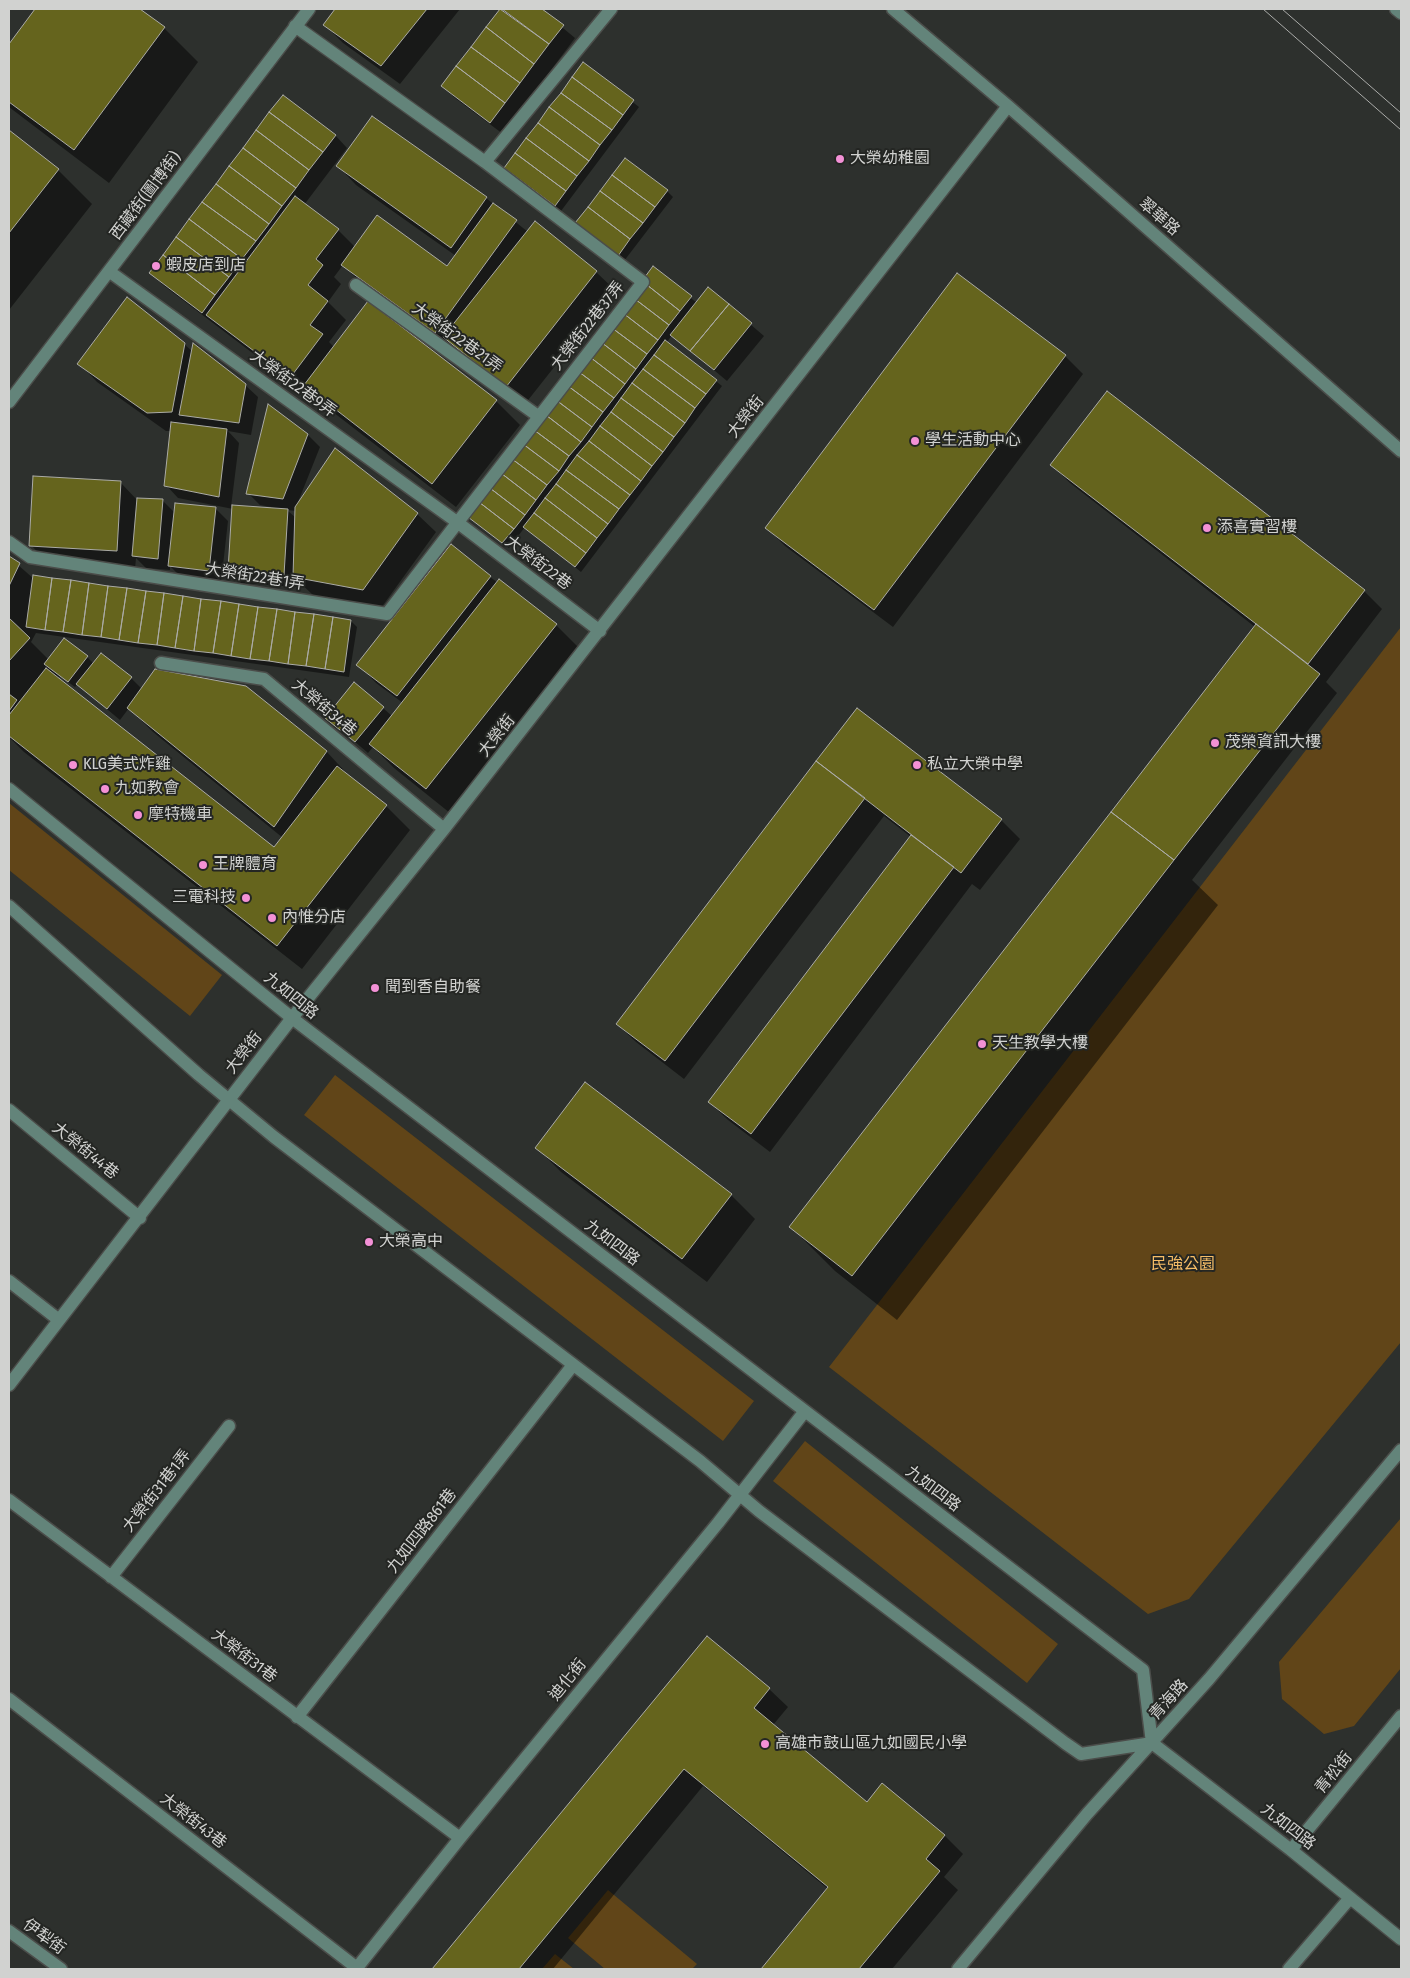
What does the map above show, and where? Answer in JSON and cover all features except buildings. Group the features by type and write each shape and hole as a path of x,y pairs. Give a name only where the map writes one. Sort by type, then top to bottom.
{"street":[{"name":"西藏街(圖博街)","path":"9,402 309,9"},
{"path":"485,162 611,9"},
{"name":"翠華路","path":"893,9 1008,106 1401,451"},
{"path":"1396,9 1401,13"},
{"name":"大榮街22巷37弄","path":"295,26 485,162 642,282 456,522"},
{"name":"大榮街","path":"10,1381 140,1218 292,1018 600,631 1008,106"},
{"name":"大榮街22巷9弄","path":"110,272 456,522"},
{"name":"大榮街22巷21弄","path":"356,285 538,416"},
{"name":"大榮街22巷","path":"456,522 600,631"},
{"name":"大榮街22巷1弄","path":"9,542 30,558 387,614 456,522"},
{"name":"大榮街34巷","path":"160,663 264,679 444,829"},
{"name":"九如四路","path":"9,789 292,1018 1143,1670 1152,1743 1291,1850 1401,1939"},
{"path":"9,906 274,1138 700,1461 720,1480 760,1511 1081,1754 1152,1743"},
{"name":"大榮街44巷","path":"9,1110 140,1218"},
{"path":"9,1281 59,1320"},
{"name":"九如四路861巷","path":"297,1717 572,1364"},
{"name":"迪化街","path":"356,1969 805,1411"},
{"name":"大榮街31巷1弄","path":"111,1577 229,1426"},
{"name":"青海路","path":"958,1969 1087,1814 1209,1679 1401,1450"},
{"name":"大榮街31巷","path":"9,1500 460,1838"},
{"name":"大榮街43巷","path":"9,1699 356,1969"},
{"name":"青松街","path":"1291,1850 1401,1716"},
{"path":"1289,1969 1350,1898"},
{"name":"伊犁街","path":"9,1931 61,1969"}],"green space":[{"name":"民強公園","path":"1401,627 1401,1342 1189,1599 1148,1614 829,1367"},
{"path":"9,803 222,975 190,1016 9,870"},
{"path":"335,1075 754,1401 723,1441 304,1115"},
{"path":"805,1441 1058,1644 1027,1683 773,1481"},
{"path":"1401,1518 1401,1668 1354,1726 1324,1734 1282,1699 1279,1662"},
{"path":"608,1890 697,1964 692,1969 605,1969 568,1938"},
{"path":"555,1954 574,1969 542,1969"}],"tram line":[{"path":"1263,9 1401,130"},
{"path":"1282,9 1401,113"}],"place":[{"name":"大榮幼稚園","path":"840,159"},
{"name":"蝦皮店到店","path":"156,266"},
{"name":"學生活動中心","path":"915,441"},
{"name":"添喜實習樓","path":"1207,528"},
{"name":"茂榮資訊大樓","path":"1215,743"},
{"name":"KLG美式炸雞","path":"73,765"},
{"name":"私立大榮中學","path":"917,765"},
{"name":"九如教會","path":"105,789"},
{"name":"摩特機車","path":"138,815"},
{"name":"王牌體育","path":"203,865"},
{"name":"三電科技","path":"246,898"},
{"name":"內惟分店","path":"272,918"},
{"name":"聞到香自助餐","path":"375,988"},
{"name":"天生教學大樓","path":"982,1044"},
{"name":"大榮高中","path":"369,1242"},
{"name":"高雄市鼓山區九如國民小學","path":"765,1744"}]}
